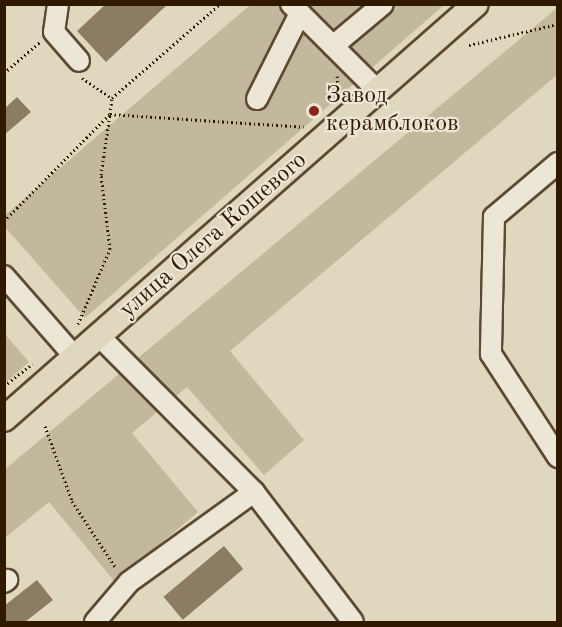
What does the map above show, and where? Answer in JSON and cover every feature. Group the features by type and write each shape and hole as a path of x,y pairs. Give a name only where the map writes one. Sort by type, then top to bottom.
{"main road":[{"name":"улица Олега Кошевого","path":"4,418 75,357 88,331 378,91 476,4"}],"street":[{"path":"333,46 383,4"},
{"path":"58,5 54,32 80,61"},
{"path":"256,99 295,9 378,91"},
{"path":"558,163 494,217 491,354 558,457"},
{"path":"4,276 75,357"},
{"path":"88,331 254,492 346,620"},
{"path":"95,622 129,582 254,492"}],"path":[{"path":"88,331 110,249 101,175 112,98 220,4"},
{"path":"469,45 558,24"},
{"path":"4,73 46,36"},
{"path":"4,221 111,114 306,128"},
{"path":"45,426 72,501 129,582"}],"shaded area":[{"path":"250,5 444,5 85,318 5,227 4,216"},
{"path":"557,8 557,75 230,351 304,440 264,475 187,387 132,433 198,512 115,582 49,502 5,538 4,470"},
{"path":"4,333 29,362 5,383 4,383"}],"building":[{"path":"106,4 168,4 106,62 77,31"},
{"path":"17,97 31,112 4,135 4,109"},
{"path":"224,546 243,569 183,620 163,597"},
{"path":"37,580 53,600 25,622 4,622 4,606"}],"place":[{"name":"Завод керамблоков","path":"314,111"}]}
